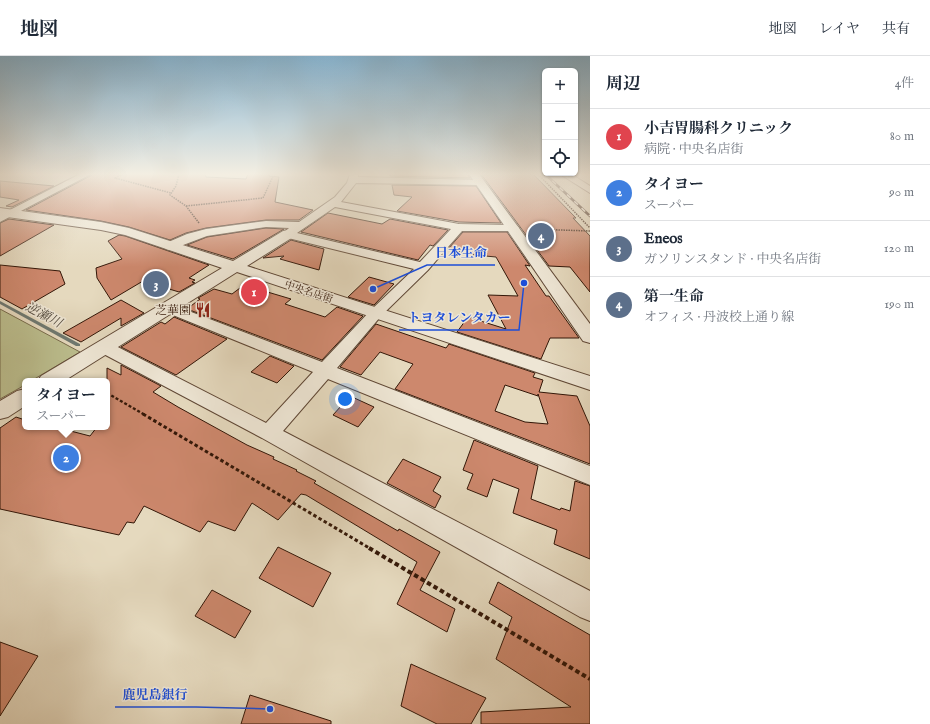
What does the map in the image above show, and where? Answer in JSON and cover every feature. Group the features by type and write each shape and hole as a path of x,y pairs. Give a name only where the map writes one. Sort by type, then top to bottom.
{"street":[{"path":"4,215 25,205"},
{"path":"54,378 332,205"},
{"path":"340,205 459,227 513,228"},
{"path":"496,205 590,337"},
{"name":"中央名店街","path":"4,215 101,226 129,232 590,383"},
{"path":"170,246 191,237 206,233 271,224 302,225"},
{"path":"269,433 376,313 423,267 459,227"},
{"path":"288,234 423,267"},
{"path":"168,308 590,476"},
{"path":"104,347 269,433 590,607"},
{"path":"0,411 22,398"}],"path":[{"path":"186,206 194,205"},
{"path":"567,205 590,229"},
{"path":"186,206 206,233"},
{"path":"513,228 590,229"},
{"path":"110,394 590,679"}],"green space":[{"path":"0,309 80,352 36,378 22,378 22,387 0,399"}],"building":[{"path":"8,205 16,205 12,207 6,206"},
{"path":"35,205 290,205 313,210 299,220 266,220 206,228 186,233 170,240 129,227 101,221 26,210"},
{"path":"403,205 489,205 501,223 459,222 397,211"},
{"path":"504,205 563,205 590,236 590,292 570,267 549,266"},
{"path":"328,213 382,224 390,219 448,230 433,246 430,245 418,260 301,232"},
{"path":"9,219 54,225 0,256 0,223"},
{"path":"266,228 284,229 233,259 187,245 207,237"},
{"path":"463,232 507,232 530,266 525,265 546,296 549,296 579,338 550,338 541,359 457,332 468,317 506,329 488,295 518,296 496,257 475,255 448,249"},
{"path":"119,235 209,265 189,278 195,280 192,282 195,283 179,292 143,281 111,300 97,278 96,268 122,259 108,241"},
{"path":"291,240 324,249 319,270 280,259 284,256 263,258"},
{"path":"0,265 60,271 65,284 22,309 0,297"},
{"path":"369,277 394,284 374,305 348,297"},
{"path":"244,285 291,299 285,304 325,317 337,307 363,316 322,360 187,309 200,299 198,298 214,289 232,294"},
{"path":"121,300 144,313 121,326 121,318 81,342 63,333"},
{"path":"174,317 227,339 176,375 121,347 161,322 165,324"},
{"path":"376,324 446,348 449,344 535,373 533,377 543,380 539,392 577,396 590,426 590,464 395,389 413,364 380,352 361,375 340,367","holes":["505,385 538,396 538,394 548,424 525,422 495,411"]},
{"path":"270,356 294,366 277,383 251,372"},
{"path":"121,365 161,386 153,392 178,407 247,445 274,457 273,459 316,481 314,483 398,531 399,529 440,552 420,590 455,609 447,632 397,604 417,562 306,495 301,494 278,520 252,503 235,531 208,521 200,532 144,506 134,523 127,522 119,535 0,509 0,428 16,417 22,419 22,430 67,430 90,436 95,430 110,430 110,378 107,378 107,368 121,375"},
{"path":"350,396 374,407 358,427 333,415"},
{"path":"474,440 538,466 531,499 560,510 561,508 570,511 575,481 590,486 590,559 554,544 557,530 513,513 519,489 493,479 487,497 467,489 473,474 463,470"},
{"path":"403,459 441,477 433,491 441,496 435,508 387,483"},
{"path":"278,547 331,573 313,607 259,578"},
{"path":"498,582 590,635 590,724 481,724 481,712 571,707 496,659 512,617 489,603"},
{"path":"212,590 251,611 235,638 195,616"},
{"path":"0,642 38,656 0,716"},
{"path":"411,664 486,698 471,724 437,724 401,706"},
{"path":"250,695 331,721 331,724 241,724"}],"waterway":[{"name":"逆瀬川","path":"0,302 78,345"}],"railway":[{"path":"578,205 590,216"}],"place":[{"name":"第一生命","path":"541,236"},
{"name":"トヨタレンタカー","path":"524,283"},
{"name":"Eneos","path":"156,284"},
{"name":"日本生命","path":"373,289"},
{"name":"小吉胃腸科クリニック","path":"254,292"},
{"name":"芝華園","path":"203,310"},
{"name":"タイヨー","path":"66,458"},
{"name":"鹿児島銀行","path":"270,709"}]}
